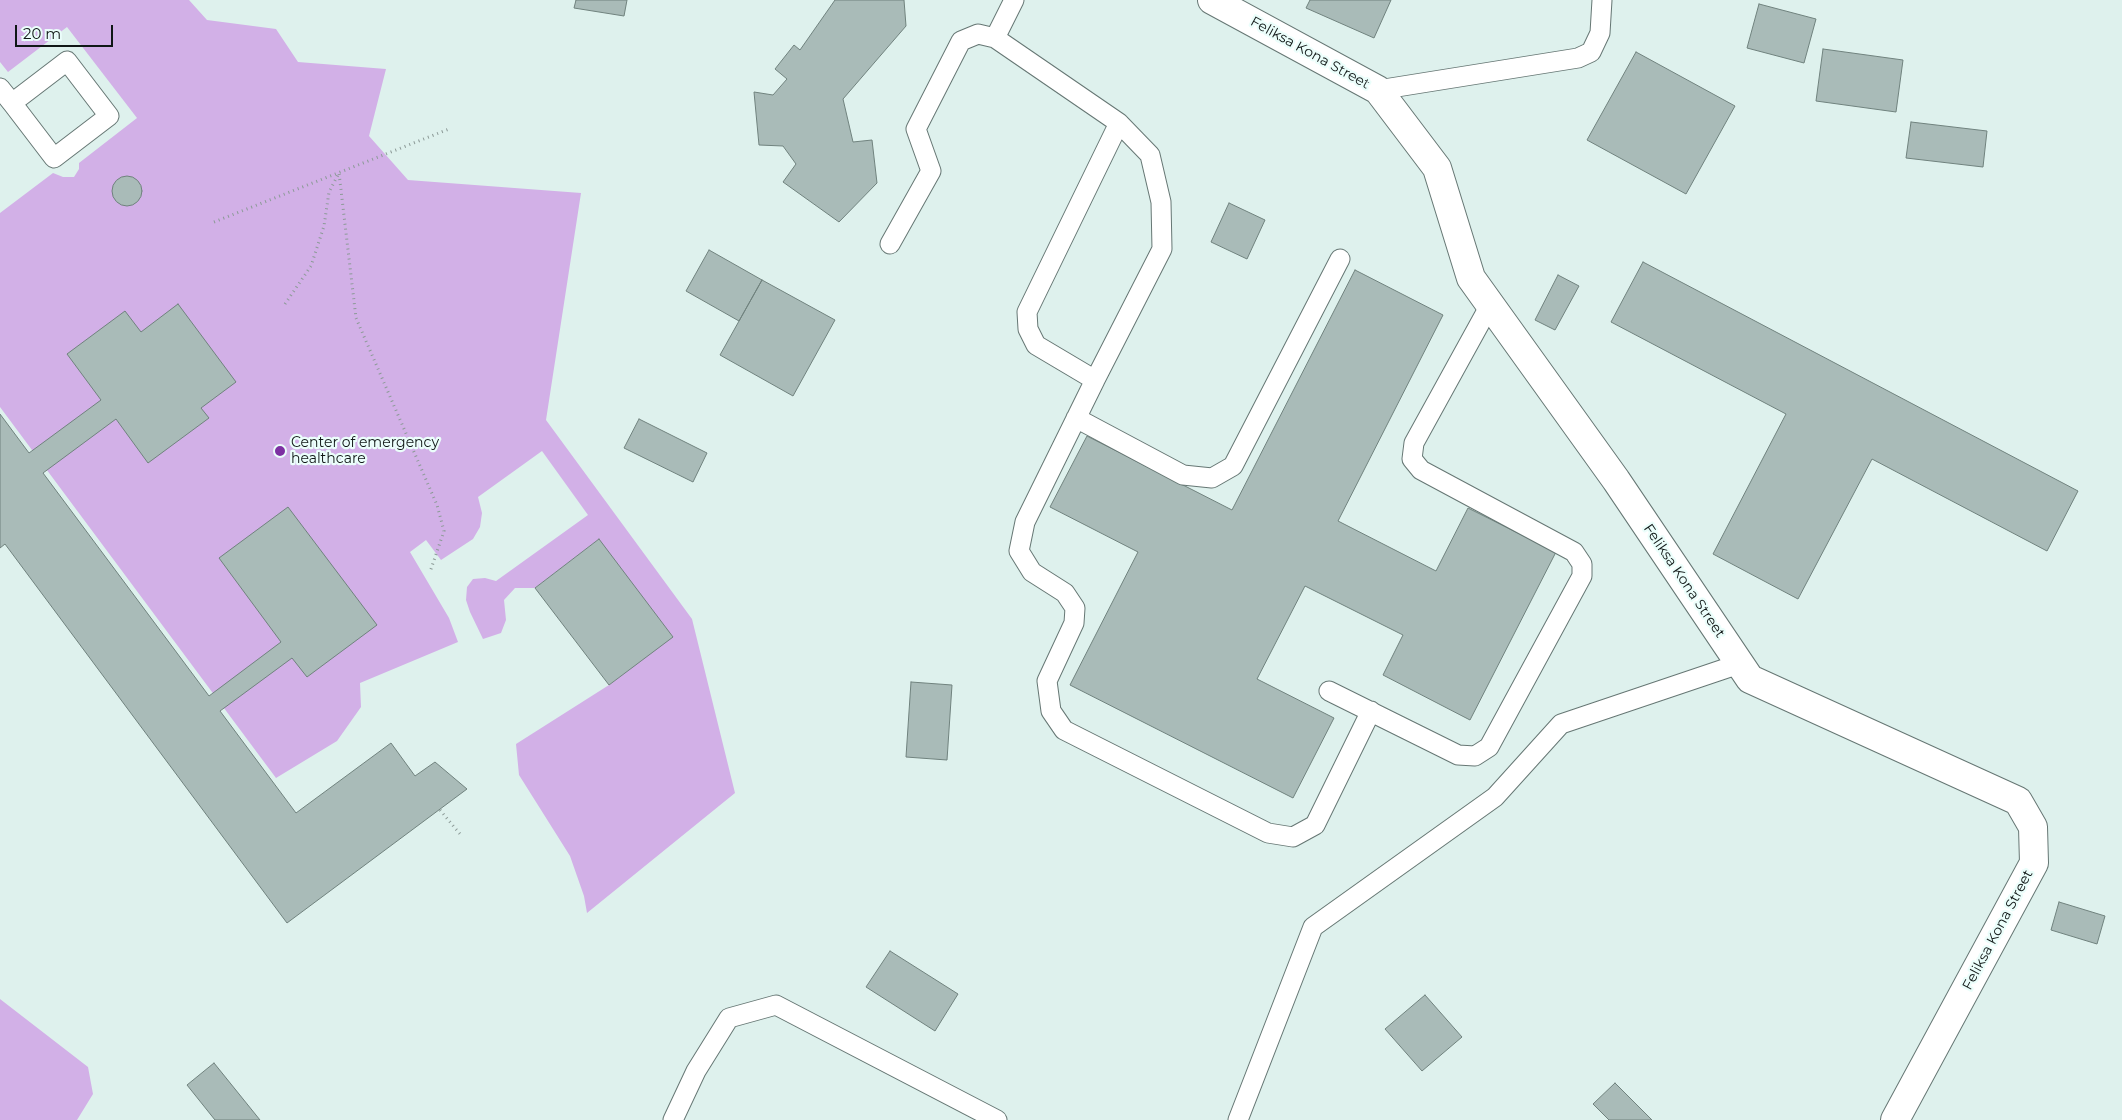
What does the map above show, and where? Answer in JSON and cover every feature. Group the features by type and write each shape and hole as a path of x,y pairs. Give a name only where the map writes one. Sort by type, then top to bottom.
{"street":[{"name":"Feliksa Kona Street","path":"1212,0 1378,90 1437,168 1471,278 1616,480 1750,679 2018,800 2033,827 2034,862 1895,1120"}],"lane":[{"path":"996,38 1014,0"},
{"path":"1378,90 1578,58 1591,52 1600,33 1602,0"},
{"path":"890,244 931,171 916,129 961,41 978,34 996,38 1120,123 1150,155 1161,202 1162,248 1025,522 1019,552 1032,572 1065,593 1075,608 1074,623 1047,681 1051,711 1064,730 1268,833 1293,837 1316,825 1372,711"},
{"path":"0,88 12,104 54,158 109,116 67,61 12,104"},
{"path":"1095,380 1036,345 1028,329 1027,312 1120,123"},
{"path":"1076,418 1183,475 1212,478 1232,466 1340,259"},
{"path":"1329,691 1458,755 1475,756 1489,747 1582,576 1582,564 1574,552 1421,470 1412,459 1414,443 1490,305"},
{"path":"1238,1120 1313,927 1495,797 1561,724 1739,664"},
{"path":"673,1120 696,1071 730,1018 776,1005 997,1120"}],"path":[{"path":"214,222 449,129"},
{"path":"286,304 311,266 324,226 329,192 339,173"},
{"path":"339,173 356,318 437,505 444,531 430,572"},
{"path":"440,810 460,834"}],"shaded area":[{"path":"0,0 189,0 207,20 276,29 298,62 386,69 369,136 408,180 581,193 546,420 692,619 735,793 587,913 584,896 570,856 519,775 516,744 609,685 672,636 598,540 535,588 515,588 504,600 506,620 501,633 483,639 466,600 467,587 473,579 485,578 496,581 588,515 542,451 478,497 482,513 480,527 473,539 441,560 426,540 410,552 449,618 458,642 360,683 361,707 337,741 276,778 0,407 0,213 53,173 63,177 74,177 79,169 79,163 137,118 67,27 8,72 0,62"},
{"path":"0,999 88,1067 93,1094 77,1120 0,1120"}],"building":[{"path":"576,0 627,0 624,16 574,8"},
{"path":"835,0 904,0 906,26 843,99 853,142 872,140 877,183 839,222 783,182 796,164 783,146 759,145 754,92 773,95 787,79 775,69 794,45 800,50"},
{"path":"1310,0 1391,0 1374,38 1306,8"},
{"path":"1759,4 1816,19 1804,63 1747,48"},
{"path":"1823,49 1903,60 1896,112 1816,101"},
{"path":"1636,52 1735,106 1686,194 1587,140"},
{"path":"1911,122 1987,131 1983,167 1906,158"},
{"path":"127,176 138,180 142,191 138,202 127,206 116,202 112,191 116,180"},
{"path":"1229,203 1265,220 1247,259 1211,242"},
{"path":"709,250 762,280 739,321 686,291"},
{"path":"1643,262 2078,491 2047,551 1872,459 1798,599 1713,554 1786,414 1611,322"},
{"path":"1355,270 1443,315 1338,521 1436,571 1468,508 1556,552 1470,720 1383,675 1403,635 1305,586 1257,679 1334,718 1293,798 1070,685 1138,552 1050,507 1087,436 1232,510"},
{"path":"1558,275 1579,286 1555,330 1535,320"},
{"path":"762,280 835,320 793,396 720,355"},
{"path":"178,304 236,382 201,408 209,418 148,463 116,419 43,473 209,696 281,642 219,558 288,507 377,625 307,677 292,658 220,711 296,813 391,743 415,776 435,762 467,789 287,923 5,544 0,548 0,414 29,453 101,400 67,354 125,311 141,332"},
{"path":"639,419 707,453 693,482 624,448"},
{"path":"599,539 673,637 609,685 535,588"},
{"path":"911,682 952,685 947,760 906,757"},
{"path":"2059,902 2105,916 2097,944 2051,930"},
{"path":"890,951 958,994 935,1031 866,987"},
{"path":"1425,995 1462,1037 1422,1071 1385,1029"},
{"path":"214,1063 260,1120 215,1120 187,1085"},
{"path":"1615,1083 1652,1120 1609,1120 1593,1104"}],"place":[{"name":"Center of emergency healthcare","path":"280,451"}]}
